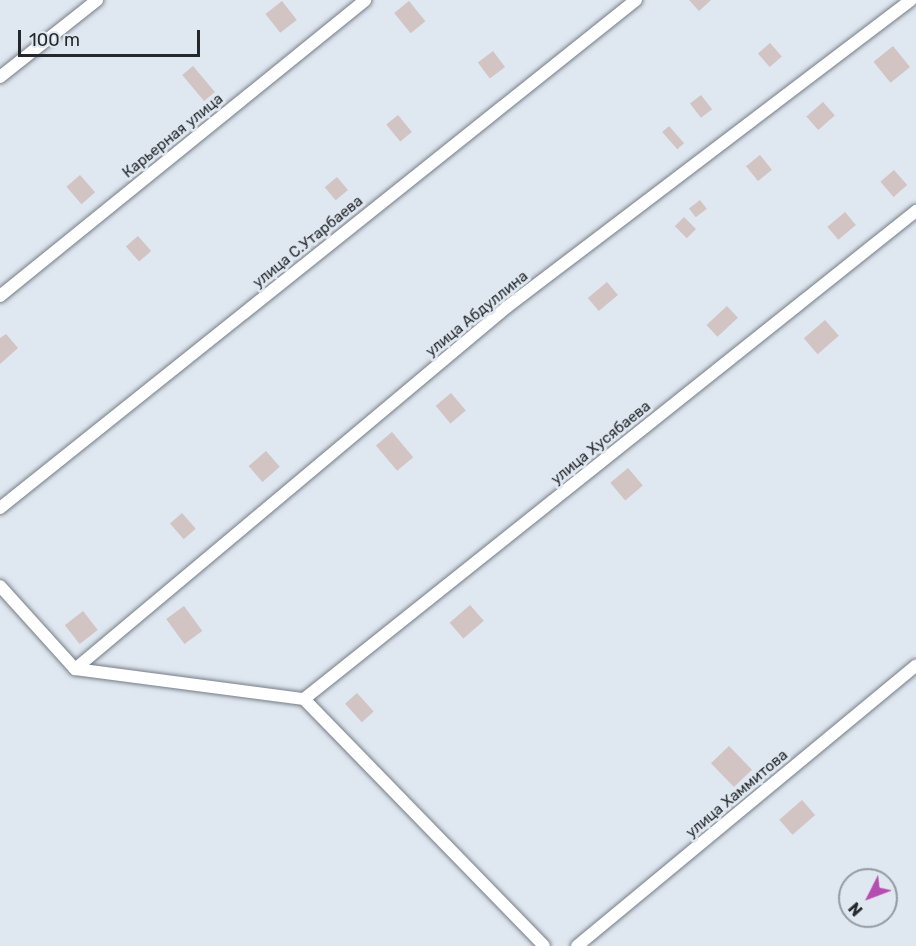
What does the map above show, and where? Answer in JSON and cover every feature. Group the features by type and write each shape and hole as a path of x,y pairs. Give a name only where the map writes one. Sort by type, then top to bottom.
{"street":[{"path":"0,77 97,0"},
{"name":"Карьерная улица","path":"0,296 365,0"},
{"name":"улица С.Утарбаева","path":"0,508 636,0"},
{"name":"улица Абдуллина","path":"75,669 507,307 911,0"},
{"name":"улица Хусябаева","path":"304,699 916,211"},
{"path":"0,586 75,669 304,699 544,946"},
{"name":"улица Хаммитова","path":"577,946 916,666"}],"building":[{"path":"689,0 711,0 699,11"},
{"path":"282,1 297,20 280,33 265,14"},
{"path":"409,1 425,21 411,33 394,13"},
{"path":"770,43 782,57 770,67 758,53"},
{"path":"893,46 910,67 891,83 874,62"},
{"path":"493,51 505,67 490,78 478,62"},
{"path":"193,66 215,92 204,101 182,75"},
{"path":"701,95 712,109 701,118 690,104"},
{"path":"823,102 835,116 818,130 806,116"},
{"path":"398,115 412,132 400,142 386,124"},
{"path":"669,126 684,143 677,149 662,132"},
{"path":"760,155 772,170 758,181 746,166"},
{"path":"894,170 907,185 894,197 880,182"},
{"path":"80,175 95,192 82,204 66,187"},
{"path":"337,177 348,190 336,200 325,187"},
{"path":"700,200 707,209 696,217 689,209"},
{"path":"845,212 856,225 838,240 827,227"},
{"path":"684,217 696,229 687,238 675,226"},
{"path":"138,236 151,251 139,262 126,246"},
{"path":"607,282 618,295 599,311 588,298"},
{"path":"727,306 738,318 717,337 707,325"},
{"path":"825,320 839,336 818,354 804,338"},
{"path":"6,334 18,348 0,364 0,338"},
{"path":"451,393 466,411 450,423 436,406"},
{"path":"392,432 413,457 397,471 376,445"},
{"path":"266,451 280,467 262,482 249,466"},
{"path":"628,468 643,486 625,500 610,483"},
{"path":"182,513 196,529 184,539 170,523"},
{"path":"470,605 484,621 463,639 450,623"},
{"path":"184,606 202,631 184,644 166,619"},
{"path":"83,611 98,630 80,644 65,625"},
{"path":"357,693 374,712 362,722 345,704"},
{"path":"729,746 752,770 734,787 711,763"},
{"path":"802,800 815,815 792,835 779,820"}]}
